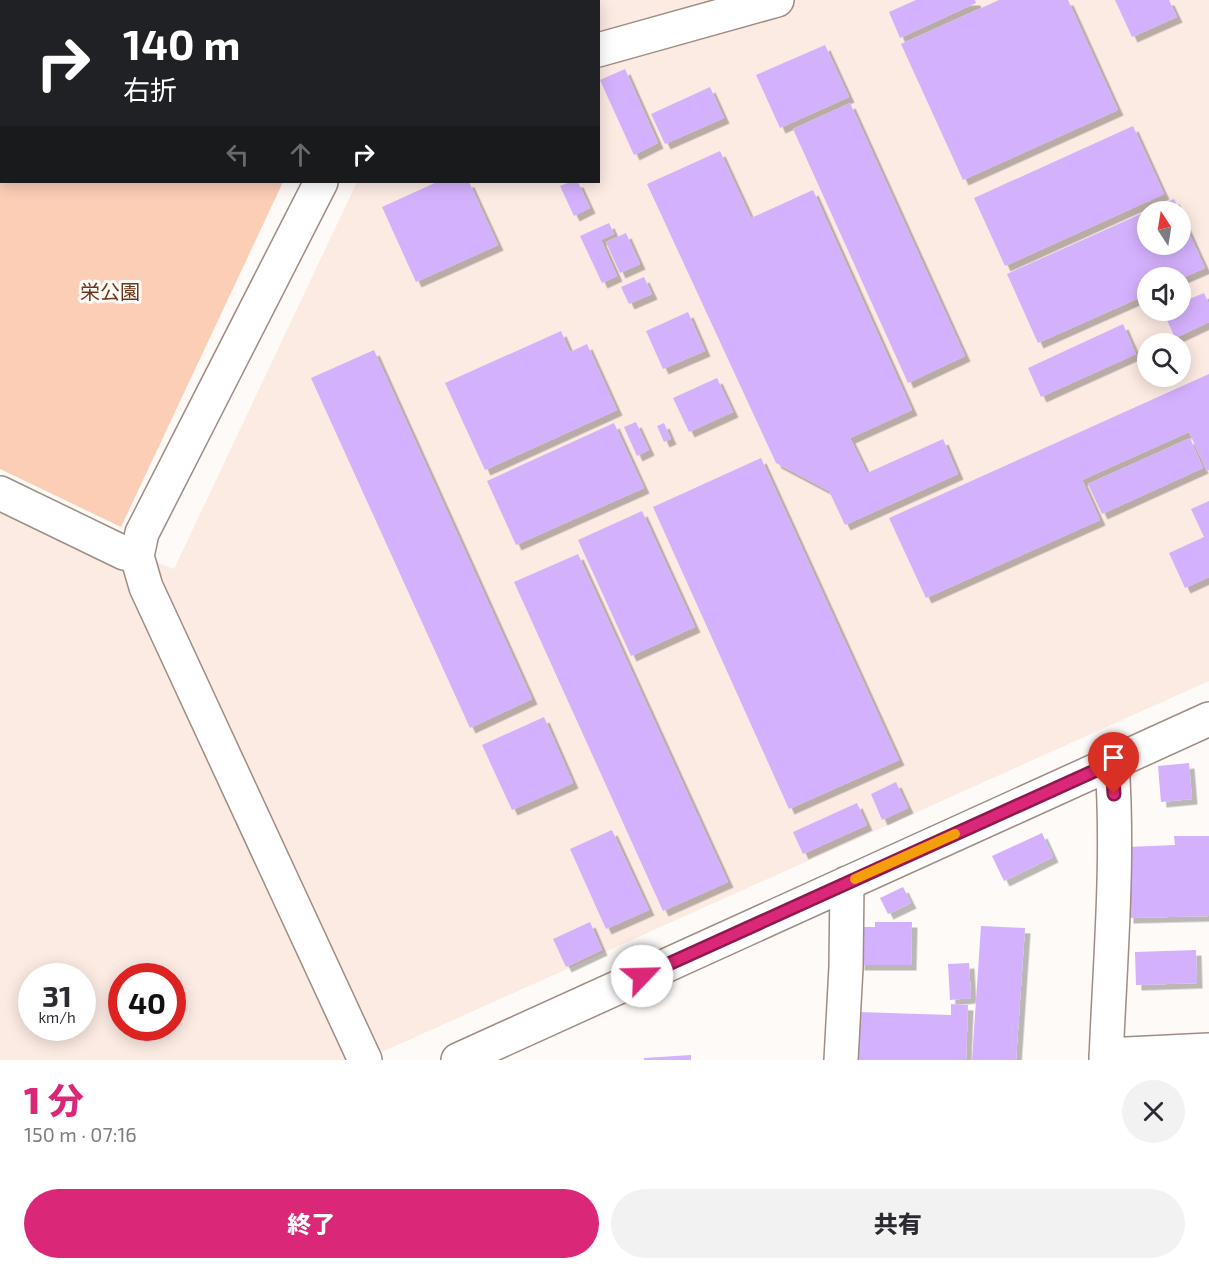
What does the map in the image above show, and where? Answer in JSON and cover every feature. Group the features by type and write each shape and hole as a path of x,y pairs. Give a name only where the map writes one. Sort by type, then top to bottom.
{"street":[{"path":"600,49 777,0"},
{"path":"320,183 142,533 137,556 146,587 365,1060"},
{"path":"0,493 124,553 137,556"},
{"path":"458,1060 1209,719"},
{"path":"1112,763 1113,892 1106,1058 1209,1050"},
{"path":"841,1060 846,968 847,883"}],"shaded area":[{"path":"600,0 1209,0 1209,681 364,1060 0,1060 0,499 174,569 357,183 600,183"}],"green space":[{"name":"栄公園","path":"0,183 283,183 121,527 0,469"}],"building":[{"path":"916,0 975,0 976,3 900,38 889,12"},
{"path":"999,0 1068,0 1118,110 963,180 901,44"},
{"path":"1115,0 1169,0 1177,17 1132,37"},
{"path":"825,45 849,97 780,128 756,75"},
{"path":"625,69 658,143 634,155 600,80"},
{"path":"710,87 724,118 665,144 651,114"},
{"path":"850,103 965,356 908,383 793,129"},
{"path":"1133,126 1164,194 1149,201 1137,201 1137,206 1005,266 974,198"},
{"path":"720,151 751,218 813,190 912,410 850,438 867,473 943,439 958,474 845,525 829,491 776,463 647,184"},
{"path":"435,183 469,183 498,245 416,282 382,207"},
{"path":"578,183 590,208 574,216 560,186"},
{"path":"1137,216 1137,255 1191,255 1191,237 1205,268 1191,274 1191,267 1137,267 1137,299 1038,343 1007,274"},
{"path":"609,223 614,234 601,240 617,276 602,283 580,236"},
{"path":"626,233 640,264 620,273 606,242"},
{"path":"644,277 652,294 629,304 621,287"},
{"path":"1204,293 1209,304 1209,322 1186,333 1173,333 1167,321 1191,321 1191,298"},
{"path":"688,312 705,351 663,369 646,331"},
{"path":"1123,324 1136,354 1041,397 1028,368"},
{"path":"561,331 570,352 587,344 617,410 485,470 445,383"},
{"path":"374,350 532,699 470,728 311,378"},
{"path":"1209,374 1209,470 1207,471 1189,432 1082,480 1100,520 926,598 889,518 1180,387 1191,387 1191,382"},
{"path":"717,378 733,412 689,432 673,398"},
{"path":"636,422 649,450 637,456 624,427"},
{"path":"614,423 644,488 516,545 487,481"},
{"path":"664,423 671,439 664,442 657,426"},
{"path":"1190,438 1203,468 1102,514 1088,484"},
{"path":"761,458 899,760 789,809 653,507"},
{"path":"1209,501 1209,577 1185,588 1169,553 1204,537 1191,509"},
{"path":"642,511 695,627 631,656 578,540"},
{"path":"578,554 728,882 663,911 514,582"},
{"path":"544,717 573,783 512,810 482,745"},
{"path":"1189,763 1192,799 1161,802 1158,766"},
{"path":"896,782 908,808 882,820 871,794"},
{"path":"857,803 867,825 803,854 793,832"},
{"path":"612,830 649,910 606,929 570,849"},
{"path":"1042,833 1053,857 1004,881 992,856"},
{"path":"1174,836 1209,836 1209,916 1128,918 1127,847 1175,845"},
{"path":"903,887 911,903 888,914 880,898"},
{"path":"590,922 602,950 566,967 553,939"},
{"path":"875,922 912,922 911,965 859,965 860,927 875,927"},
{"path":"981,926 1025,928 1016,1060 972,1060"},
{"path":"1196,950 1197,983 1136,985 1135,952"},
{"path":"969,963 971,998 950,1000 948,964"},
{"path":"951,1004 968,1005 966,1060 857,1060 859,1012 951,1015"},
{"path":"691,1055 691,1060 644,1060 644,1058"}],"slow traffic":[{"path":"855,879 955,834"}],"route":[{"path":"642,976 1112,763 1114,794"}]}
